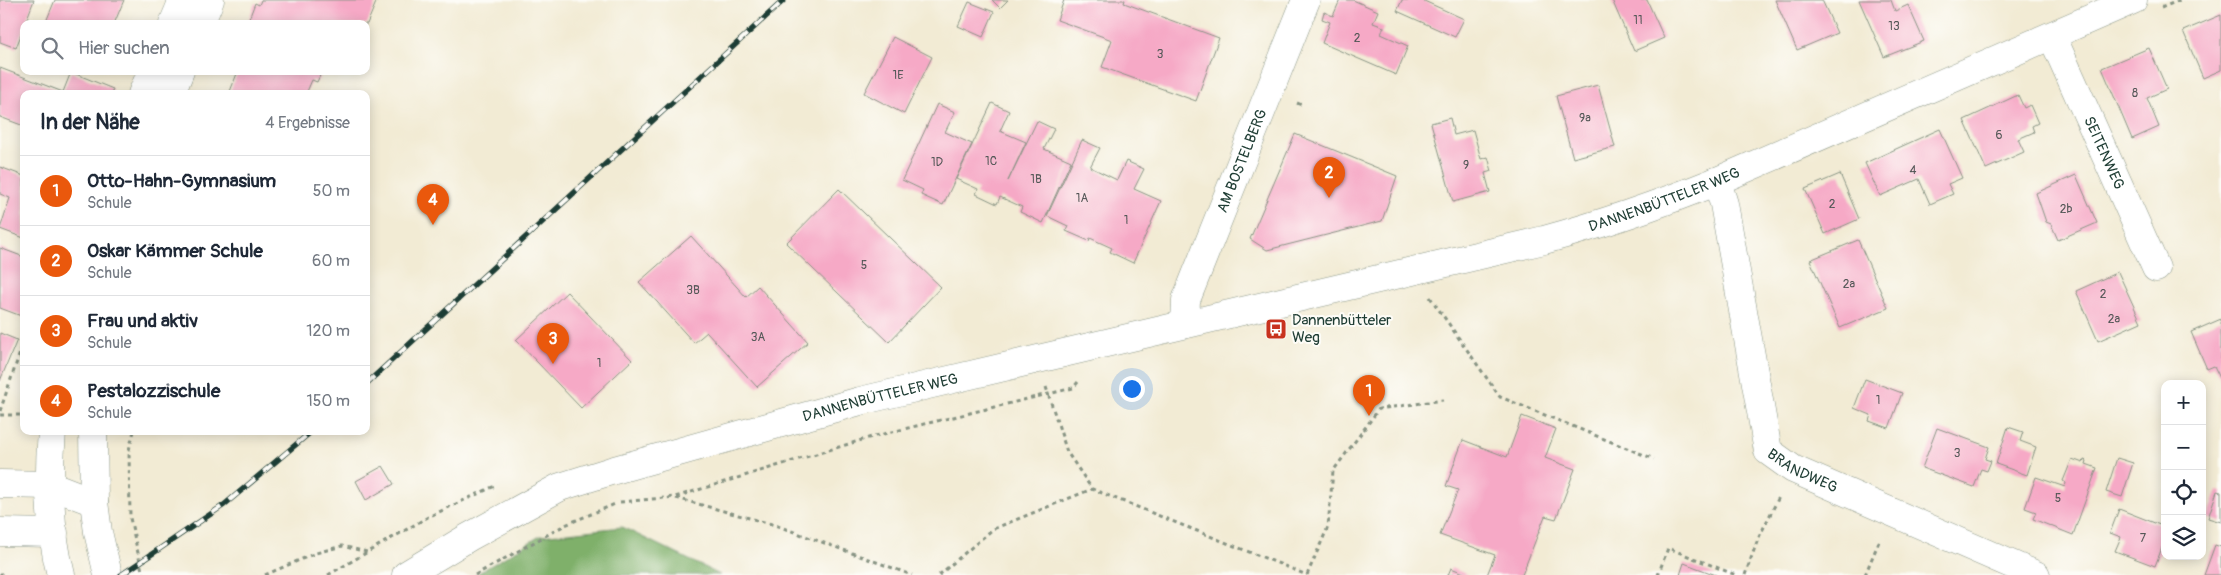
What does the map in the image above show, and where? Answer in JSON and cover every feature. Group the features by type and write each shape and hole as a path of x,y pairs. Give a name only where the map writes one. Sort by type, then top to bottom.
{"street":[{"path":"175,20 184,0"},
{"path":"202,20 210,0"},
{"name":"AM BOSTELBERG","path":"1185,324 1186,300 1306,0"},
{"name":"DANNENBÜTTELER WEG","path":"406,575 469,537 560,487 860,401 1544,240 1608,222 1717,181 2133,0"},
{"name":"SEITENWEG","path":"2052,36 2156,268"},
{"path":"144,90 150,75"},
{"path":"173,90 178,75"},
{"name":"BRANDWEG","path":"1717,181 1724,204 1768,451 1793,469 2036,575"},
{"path":"52,435 50,485 54,533 61,575"},
{"path":"93,435 94,502 98,532 108,575"},
{"path":"0,484 50,485 94,502"},
{"path":"0,532 54,533 94,502"}],"path":[{"path":"1429,296 1500,397 1654,459"},
{"path":"0,410 20,352"},
{"path":"1036,360 1067,452 1092,489 1307,575 1328,527 1333,471 1379,409 1443,400"},
{"path":"475,575 565,525 619,502 675,497 875,436 1048,395 1073,388 1083,375"},
{"path":"0,415 20,415"},
{"path":"133,435 129,450 130,518 143,575"},
{"path":"1745,575 1762,530 1793,469"},
{"path":"939,575 993,529 1092,489"},
{"path":"675,497 775,524 911,575"},
{"path":"1866,575 1891,512"},
{"path":"265,575 316,553 342,546 367,552"},
{"path":"1658,575 1668,548 1736,575"}],"green space":[{"path":"622,527 720,575 475,575 540,536"}],"building":[{"path":"0,0 34,0 26,20 20,20 20,37 16,48 0,42"},
{"path":"55,0 124,0 116,20 47,20"},
{"path":"261,0 377,0 369,20 249,20 255,3 259,5"},
{"path":"992,0 1008,0 1000,8"},
{"path":"1064,0 1125,0 1124,3 1219,38 1196,101 1102,67 1112,40 1057,20"},
{"path":"1340,0 1353,0 1378,11 1373,23 1384,27 1381,34 1408,46 1396,75 1322,43 1330,22 1322,19 1324,12 1333,16"},
{"path":"1402,0 1422,0 1464,19 1455,37 1397,11"},
{"path":"1612,0 1647,0 1664,38 1634,51"},
{"path":"1775,0 1822,0 1837,33 1797,50"},
{"path":"1859,0 1891,0 1895,11 1908,5 1924,41 1884,57"},
{"path":"969,2 994,12 983,37 958,26"},
{"path":"2221,15 2221,70 2203,78 2183,31"},
{"path":"893,37 932,57 904,114 864,93"},
{"path":"2149,48 2167,89 2147,98 2159,127 2132,139 2102,68"},
{"path":"0,68 58,90 20,90 20,124 0,117"},
{"path":"70,75 78,75 113,89 64,90"},
{"path":"236,75 320,75 317,82 312,80 308,90 231,90"},
{"path":"1598,85 1615,147 1573,158 1556,96"},
{"path":"2018,95 2024,108 2030,105 2038,123 2032,126 2034,132 2018,139 2024,152 1986,169 1964,120"},
{"path":"992,103 1009,111 1000,131 1026,142 1008,181 1037,121 1054,129 1044,149 1071,161 1043,223 1020,212 1022,207 1000,197 997,204 976,194 978,189 956,179"},
{"path":"937,104 955,112 945,132 972,144 943,205 921,195 923,190 902,180"},
{"path":"1450,118 1454,135 1473,130 1481,159 1488,157 1492,171 1485,173 1490,192 1453,202 1431,123"},
{"path":"1940,129 1962,178 1948,184 1953,194 1930,204 1919,179 1880,196 1865,163"},
{"path":"1295,134 1397,176 1382,221 1267,250 1250,239"},
{"path":"1082,140 1100,148 1090,167 1117,180 1126,161 1144,169 1134,189 1161,201 1133,263 1110,252 1112,248 1090,238 1089,241 1066,231 1068,226 1047,216"},
{"path":"0,167 20,174 20,236 0,229 10,198 0,194"},
{"path":"1840,174 1859,219 1825,234 1805,189"},
{"path":"2076,175 2097,223 2058,240 2051,224 2046,222 2036,193"},
{"path":"839,189 941,287 889,342 786,243"},
{"path":"691,236 746,297 758,286 808,342 757,387 707,332 694,343 639,282"},
{"path":"1858,240 1888,308 1840,328 1810,260"},
{"path":"0,248 20,256 20,316 0,308"},
{"path":"2118,272 2141,322 2098,341 2076,291"},
{"path":"567,292 632,360 581,408 516,340"},
{"path":"2221,319 2221,380 2214,366 2207,369 2191,332"},
{"path":"0,333 17,340 0,381"},
{"path":"1865,379 1902,393 1889,428 1869,421 1871,415 1854,408"},
{"path":"1522,416 1556,429 1545,458 1575,469 1556,519 1545,516 1522,575 1487,575 1495,555 1440,535 1458,490 1446,486 1463,440 1507,457"},
{"path":"2008,427 2023,432 2020,441 2036,447 2027,475 1996,464"},
{"path":"1937,428 1989,447 1985,459 1991,461 1987,471 1981,469 1974,487 1922,468"},
{"path":"2117,458 2133,463 2122,497 2106,492"},
{"path":"2072,459 2083,463 2084,460 2087,461 2086,464 2097,468 2073,535 2033,519 2036,512 2025,508 2036,477 2065,487 2066,483 2063,481"},
{"path":"383,466 394,484 366,500 356,481"},
{"path":"2217,491 2221,492 2221,522 2208,518"},
{"path":"2119,509 2161,525 2161,550 2155,566 2115,551 2121,537 2110,533"},
{"path":"2215,545 2221,547 2221,575 2204,575"},
{"path":"1684,563 1716,575 1680,575"},
{"path":"1451,568 1469,575 1448,575"}],"railway":[{"path":"370,380 784,0"},
{"path":"121,575 224,505 307,435"}],"place":[{"name":"Oskar Kämmer Schule","path":"1329,198"},
{"name":"Pestalozzischule","path":"433,225"},
{"name":"Dannenbütteler Weg","path":"1276,329"},
{"name":"Frau und aktiv","path":"553,364"},
{"name":"Otto-Hahn-Gymnasium","path":"1369,416"}]}
